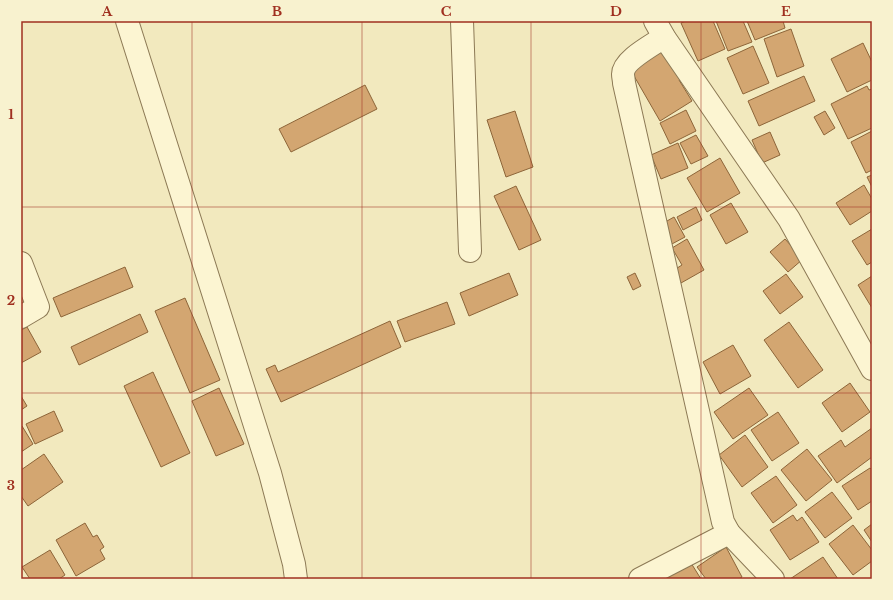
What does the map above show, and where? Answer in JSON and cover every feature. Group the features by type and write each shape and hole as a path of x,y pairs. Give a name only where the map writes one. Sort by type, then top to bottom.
{"street":[{"path":"127,21 270,473 294,564 296,579"},
{"path":"462,21 470,251"},
{"path":"773,579 729,533 723,522 623,73 626,66 660,29 789,219 872,369"},
{"path":"21,263 38,307 21,317"},
{"path":"640,579 729,533"}],"building":[{"path":"686,21 713,21 725,49 698,61 681,23"},
{"path":"716,21 743,21 752,42 728,51"},
{"path":"747,21 783,21 785,28 755,40"},
{"path":"791,29 804,66 777,77 764,39"},
{"path":"863,43 872,62 872,80 847,92 831,59"},
{"path":"753,46 769,83 743,94 727,58"},
{"path":"662,50 685,76 679,80 692,101 660,121 630,69"},
{"path":"804,76 815,101 759,126 748,101"},
{"path":"365,85 377,109 291,152 279,129"},
{"path":"867,86 869,90 872,89 872,128 848,139 831,104"},
{"path":"686,110 696,131 670,144 660,123"},
{"path":"515,111 533,167 506,177 487,120"},
{"path":"825,111 835,128 824,135 814,117"},
{"path":"872,131 872,170 866,173 851,142"},
{"path":"770,132 780,155 762,163 752,140"},
{"path":"696,135 708,156 691,164 680,143"},
{"path":"678,143 688,168 661,179 651,155"},
{"path":"720,158 740,193 707,212 687,178"},
{"path":"872,175 872,187 867,177"},
{"path":"864,185 872,199 872,211 850,225 836,203"},
{"path":"516,186 541,240 519,250 494,196"},
{"path":"731,203 748,232 726,244 710,215"},
{"path":"696,207 702,220 683,230 677,217"},
{"path":"674,217 685,237 670,245 660,225"},
{"path":"872,229 872,262 867,265 852,241"},
{"path":"687,239 704,270 681,283 674,270 682,265 672,248"},
{"path":"785,239 803,259 788,272 770,252"},
{"path":"125,267 133,287 61,317 53,298"},
{"path":"509,273 518,295 469,316 460,293"},
{"path":"635,273 641,286 633,290 627,277"},
{"path":"786,274 803,297 780,314 763,291"},
{"path":"872,276 872,308 858,285"},
{"path":"185,298 220,380 190,393 155,311"},
{"path":"447,302 455,324 405,342 397,321"},
{"path":"140,314 148,332 79,365 71,347"},
{"path":"390,321 401,347 281,402 266,369 275,365 278,372"},
{"path":"789,322 823,370 798,388 764,340"},
{"path":"27,327 41,352 21,363 21,330"},
{"path":"733,345 751,376 720,394 703,362"},
{"path":"153,372 190,453 161,467 124,386"},
{"path":"850,383 870,412 842,432 822,403"},
{"path":"219,388 244,444 216,456 192,401"},
{"path":"749,388 768,415 733,439 714,412"},
{"path":"21,396 27,406 21,410"},
{"path":"54,411 63,431 35,444 26,424"},
{"path":"778,412 799,443 772,461 751,430"},
{"path":"22,426 33,444 21,452 21,427"},
{"path":"872,428 872,457 837,483 818,456 841,440 845,447"},
{"path":"745,435 768,467 742,487 719,455"},
{"path":"807,449 832,480 806,501 781,470"},
{"path":"44,454 63,482 28,506 21,496 21,470"},
{"path":"870,468 872,470 872,501 858,510 842,486"},
{"path":"776,476 797,505 773,523 751,493"},
{"path":"832,492 852,518 825,538 805,512"},
{"path":"793,515 797,521 802,517 819,542 790,560 770,530"},
{"path":"85,523 93,537 97,535 104,547 100,550 105,559 76,576 56,540"},
{"path":"872,524 872,542 864,530"},
{"path":"853,525 872,550 872,561 853,575 829,544"},
{"path":"726,547 742,577 739,579 706,579 697,567"},
{"path":"50,550 65,575 59,579 30,579 22,567"},
{"path":"823,557 838,579 790,579"},
{"path":"691,563 701,579 669,579 667,577"}]}
